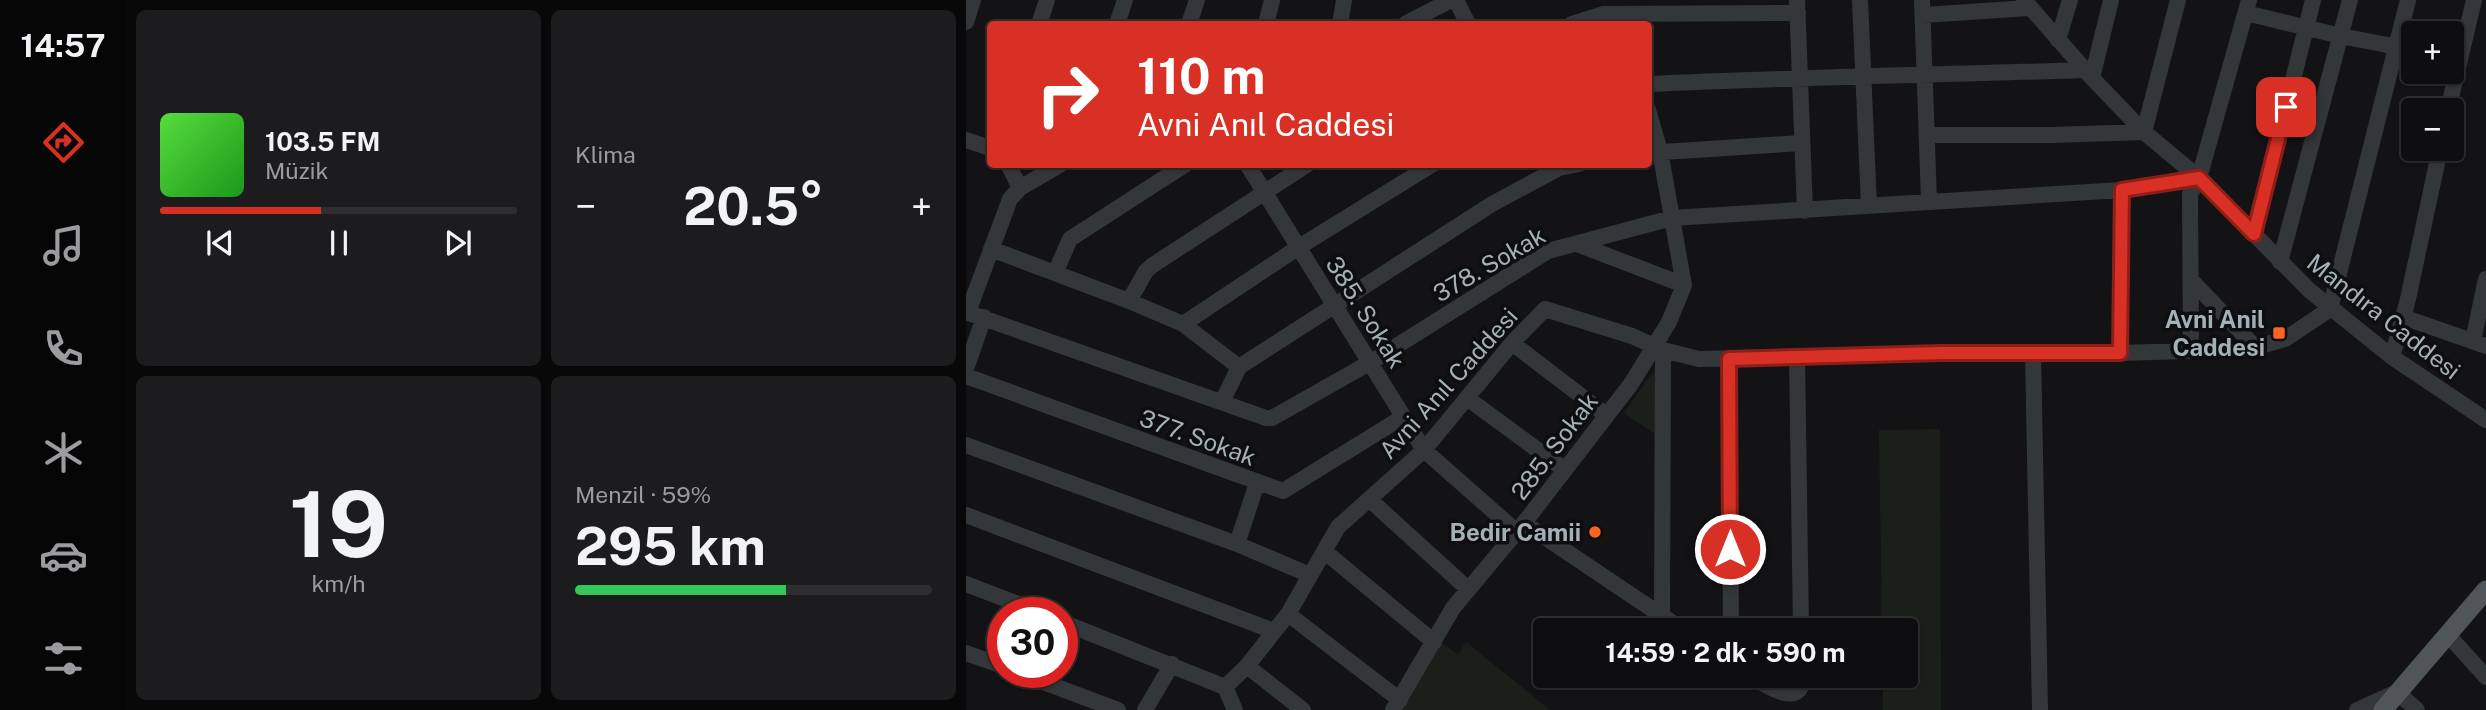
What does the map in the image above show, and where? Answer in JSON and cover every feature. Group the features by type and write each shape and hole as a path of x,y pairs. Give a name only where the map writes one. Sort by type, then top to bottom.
{"main road":[{"path":"2383,710 2484,595"}],"street":[{"path":"966,22 973,0"},
{"path":"1040,21 1046,0"},
{"path":"1118,21 1125,0"},
{"path":"1190,21 1197,0"},
{"path":"1267,21 1272,0"},
{"path":"1340,21 1344,0"},
{"path":"1411,21 1451,0"},
{"path":"1456,0 1466,21"},
{"path":"1860,0 1869,206"},
{"path":"2058,40 2070,0"},
{"path":"1652,84 1799,77 2088,74 2111,0"},
{"path":"1927,135 2144,132 2178,0"},
{"path":"2254,234 2313,0"},
{"path":"2280,262 2350,0"},
{"path":"2407,21 2408,0"},
{"path":"2464,30 2473,0"},
{"path":"1929,202 1923,7 2027,4"},
{"name":"Mandıra Caddesi","path":"2027,4 2088,74 2144,132 2199,178 2280,262 2330,309 2392,357 2486,420"},
{"path":"1581,21 1604,13 1797,7 1805,211"},
{"path":"2191,351 2190,194 2199,178 2248,7 2306,28 2401,47"},
{"path":"2330,309 2401,62"},
{"path":"966,140 987,147"},
{"path":"1685,285 1672,218 1654,152 1801,144"},
{"path":"2392,357 2437,161"},
{"path":"1010,168 1020,188"},
{"path":"966,369 973,313 991,249 1010,199 1020,188 1054,168"},
{"path":"1055,273 1070,239 1179,168"},
{"name":"385. Sokak","path":"1249,168 1424,450 1521,527 1665,618"},
{"path":"1129,301 1146,271 1153,265 1302,168"},
{"path":"1183,324 1299,247 1427,168"},
{"path":"1222,402 1239,367 1552,168"},
{"name":"378. Sokak","path":"973,313 1272,418 1371,362 1548,251 1672,218 2122,190 2199,178"},
{"path":"2120,353 2122,190"},
{"path":"1577,244 1685,285"},
{"path":"991,249 1183,324 1239,367"},
{"path":"2403,317 2480,344 2486,279"},
{"path":"2192,281 2255,347"},
{"name":"285. Sokak","path":"1397,705 1453,608 1521,527 1659,348 1685,285"},
{"name":"Avni Anıl Caddesi","path":"1225,687 1247,666 1288,614 1338,527 1424,450 1512,343 1545,309 1699,359 1729,359 1941,353 2120,353 2255,347 2285,339 2330,309"},
{"path":"1512,343 1606,415"},
{"path":"1659,348 1662,616"},
{"path":"2033,353 2040,710"},
{"path":"1797,358 1801,618"},
{"path":"1729,359 1731,618"},
{"name":"377. Sokak","path":"966,376 1283,491 1403,417"},
{"path":"1467,398 1565,470"},
{"path":"966,445 1237,544 1310,575"},
{"path":"1237,544 1257,483"},
{"path":"1370,500 1468,589"},
{"path":"966,515 1274,631"},
{"path":"1324,551 1434,642"},
{"path":"966,584 1000,597"},
{"path":"1288,614 1397,705"},
{"path":"1078,628 1225,687 1235,710"},
{"path":"2448,635 2486,677"},
{"path":"966,653 987,660"},
{"path":"1145,710 1172,664"},
{"path":"1247,666 1303,710"},
{"path":"1060,688 1118,710"},
{"path":"1769,688 1782,696 1791,696 1801,688"},
{"path":"2357,710 2397,692 2417,710"}],"shaded area":[{"path":"1655,369 1655,434 1624,413"},
{"path":"1940,429 1941,710 1883,710 1883,688 1918,688 1918,618 1882,618 1879,430"},
{"path":"1466,642 1550,710 1401,710 1442,643 1458,655"}],"place":[{"name":"Avni Anil Caddesi","path":"2279,333"},
{"name":"Bedir Camii","path":"1595,532"}],"route":[{"path":"1730,549 1729,359 1941,353 2120,353 2122,190 2199,178 2254,234 2286,107"}]}
